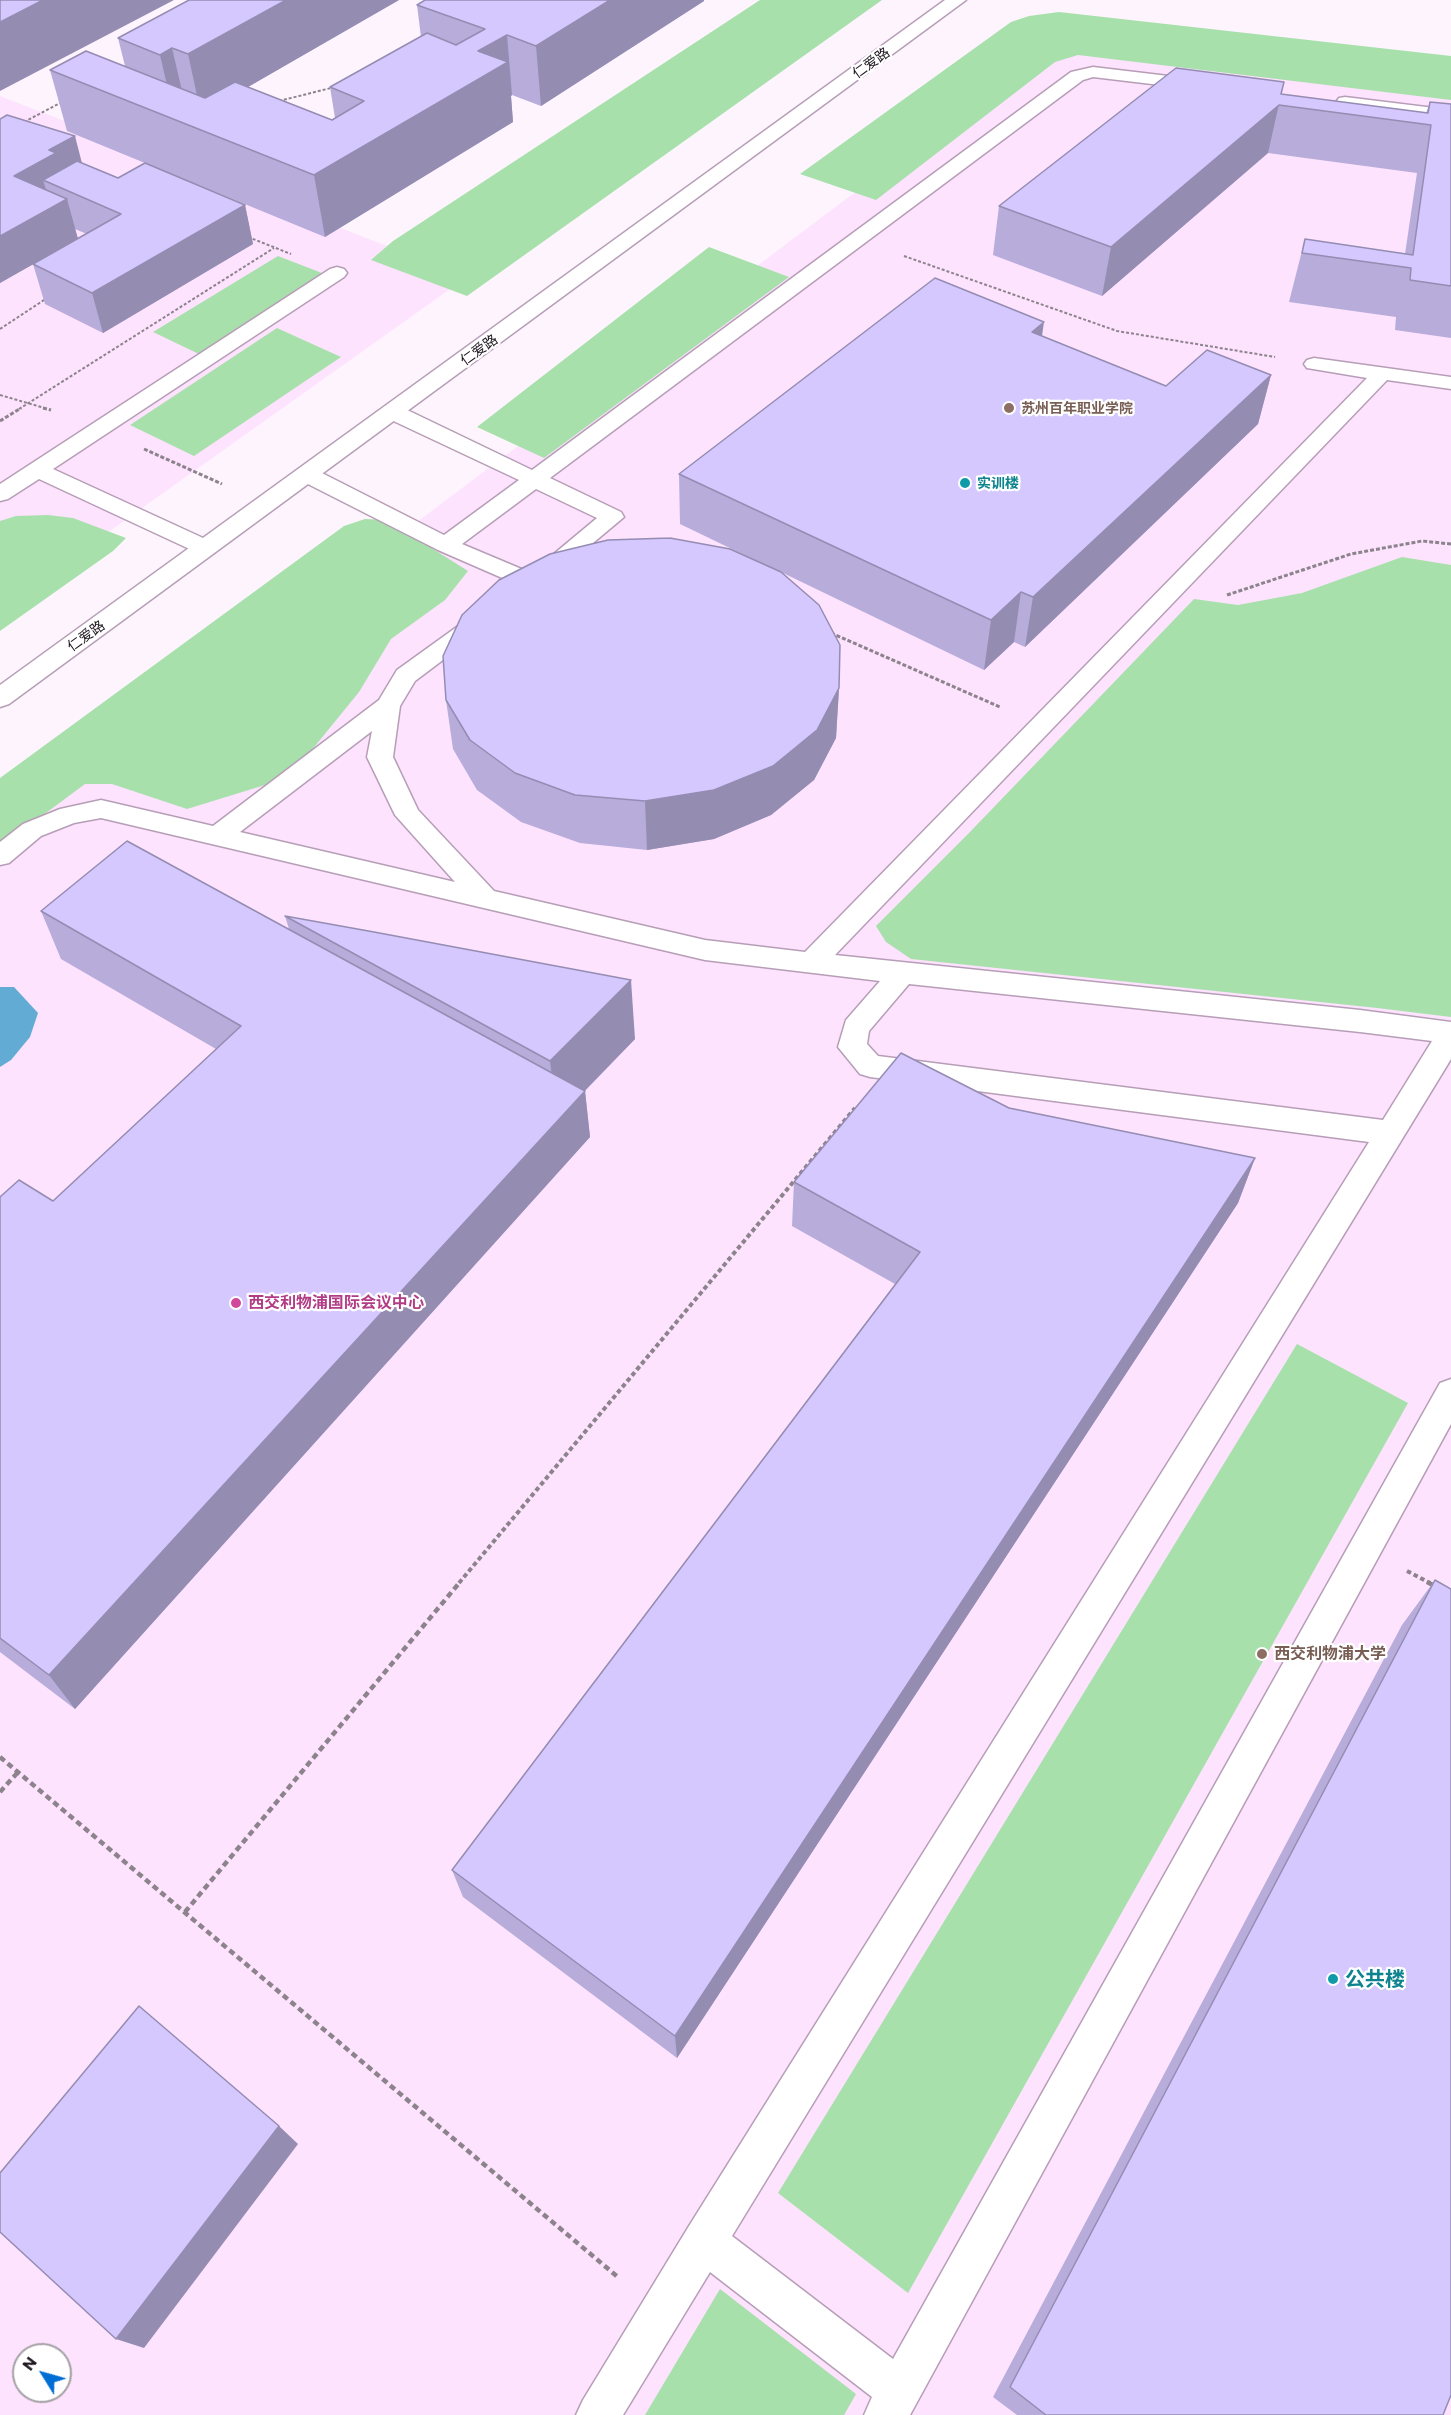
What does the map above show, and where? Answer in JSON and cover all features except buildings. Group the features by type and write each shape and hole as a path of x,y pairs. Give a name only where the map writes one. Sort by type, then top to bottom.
{"main road":[{"name":"仁爱路","path":"0,698 957,0"}],"lane":[{"path":"446,545 1077,76 1094,72 1220,87"},
{"path":"1324,100 1451,115"},
{"path":"0,494 337,273"},
{"path":"1314,364 1451,383"},
{"path":"811,963 1383,373"},
{"path":"393,412 613,518 512,597"},
{"path":"38,470 206,548"},
{"path":"308,475 446,545 531,582"},
{"path":"217,836 388,706 406,676 493,611"},
{"path":"388,706 380,757 408,815 486,898"},
{"path":"0,856 32,830 69,815 101,809 705,950 1360,1021 1451,1034 598,2415"},
{"path":"902,973 856,1028 852,1047 870,1066 1391,1133"},
{"path":"704,2241 892,2403 1451,1393"}],"path":[{"path":"277,101 344,85"},
{"path":"23,123 70,98"},
{"path":"244,235 337,273"},
{"path":"858,240 1117,331 1314,364"},
{"path":"0,421 275,248"},
{"path":"0,329 52,294"},
{"path":"1176,587 1229,595 1352,554 1422,541 1451,543"},
{"path":"823,630 1042,726"},
{"path":"185,1912 888,1069"},
{"path":"0,1757 661,2313"},
{"path":"0,1792 18,1772"}],"shaded area":[{"path":"1044,50 1451,59 1451,2415 0,2415 0,836"},
{"path":"0,96 467,277 0,609"}],"green space":[{"path":"760,0 882,0 467,296 371,260 393,241"},
{"path":"1059,12 1451,56 1451,100 1078,55 1055,62 876,200 800,174 1011,22 1029,16"},
{"path":"709,247 789,277 544,458 477,427"},
{"path":"278,256 327,275 201,355 153,332"},
{"path":"277,328 341,357 194,456 130,425"},
{"path":"48,515 73,518 126,538 113,551 0,631 0,521 16,516"},
{"path":"365,519 387,520 468,571 445,600 391,639 359,692 302,762 265,785 187,809 112,784 85,784 0,847 0,778 344,526"},
{"path":"1402,557 1451,565 1451,1017 911,959 886,942 876,926 969,833 1194,599 1238,605 1302,593"},
{"path":"1297,1344 1408,1403 908,2293 778,2193"},
{"path":"720,2289 856,2394 844,2415 645,2415"}],"water":[{"path":"0,987 14,987 38,1013 30,1037 11,1060 0,1067"}],"place":[{"name":"苏州百年职业学院","path":"1009,408"},
{"name":"实训楼","path":"965,483"},
{"name":"西交利物浦国际会议中心","path":"236,1303"},
{"name":"西交利物浦大学","path":"1262,1654"},
{"name":"公共楼","path":"1333,1979"}]}
